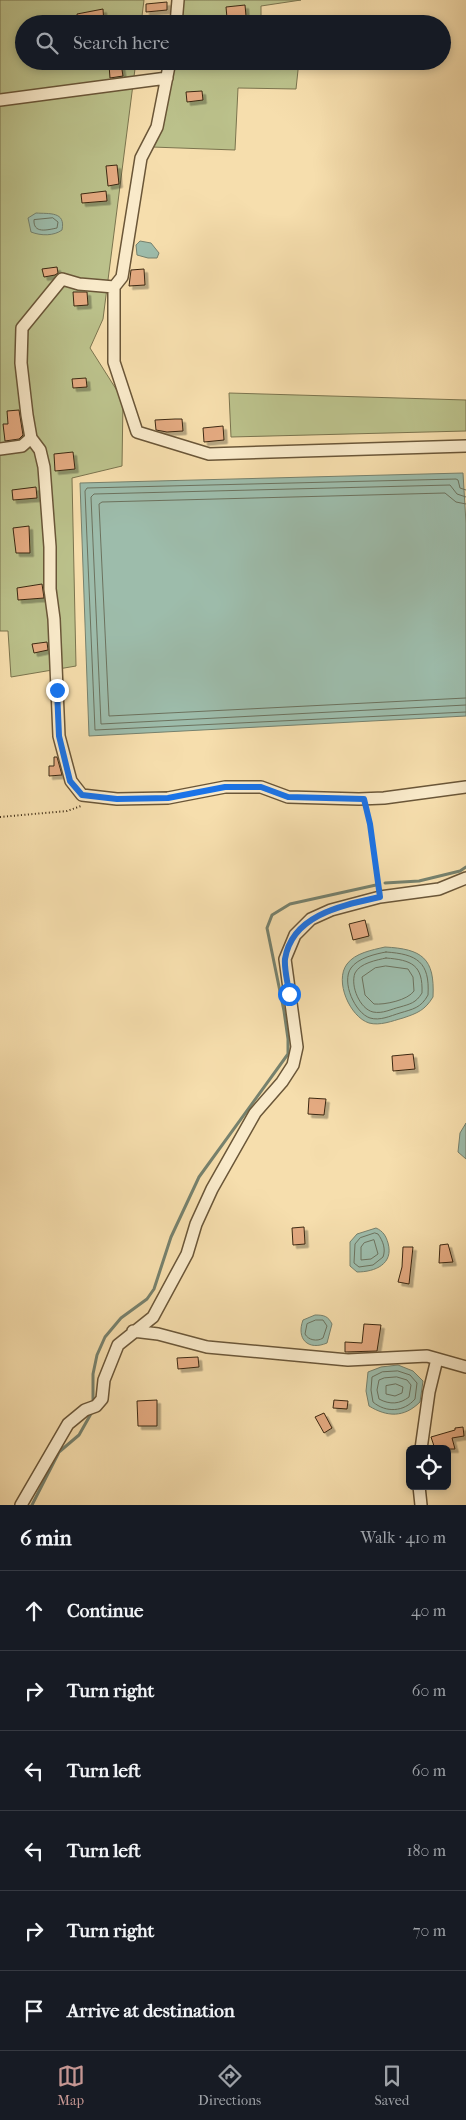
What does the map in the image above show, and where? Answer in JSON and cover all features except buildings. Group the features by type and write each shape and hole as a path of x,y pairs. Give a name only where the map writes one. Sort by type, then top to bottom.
{"street":[{"path":"177,15 178,0"},
{"path":"168,70 157,127 141,158 122,277 114,287 114,362 137,432 209,454 466,446"},
{"path":"0,100 167,78"},
{"path":"114,287 79,284 62,279 22,328 21,363 27,416 31,438 40,450 44,467 50,548 50,589 54,619 59,736 70,781 82,795 117,799 168,798 225,787 261,787 288,797 364,799 466,788"},
{"path":"0,449 22,446 31,438"},
{"path":"21,1505 68,1424 84,1410 96,1406 102,1398 104,1380 118,1345 133,1331 153,1317 187,1254 196,1224 212,1189 254,1113 282,1082 293,1065 297,1046 285,959 295,935 311,919 331,910 380,897 440,889 466,878"},
{"path":"133,1331 158,1334 207,1347 348,1360 427,1356 466,1367"},
{"path":"422,1445 429,1392 437,1359"},
{"path":"419,1490 421,1505"}],"path":[{"path":"0,817 67,811 99,797"},
{"path":"364,799 370,824 380,897"}],"green space":[{"path":"0,0 144,0 142,15 15,15 15,70 135,70 103,319 90,348 123,400 122,466 72,478 76,666 11,677 8,631 0,631"},
{"path":"180,0 301,0 261,6 261,15 177,15"},
{"path":"166,70 298,70 296,89 238,88 235,150 152,147"},
{"path":"229,393 466,400 466,431 231,437"}],"water":[{"path":"36,213 51,214 59,217 63,224 62,230 47,235 31,232 28,218"},
{"path":"140,241 151,243 159,253 157,258 137,255 136,245"},
{"path":"463,473 466,523 466,716 89,736 80,483"},
{"path":"385,947 408,950 424,958 432,973 433,997 424,1008 413,1014 386,1023 373,1024 362,1019 350,1006 343,989 343,971 354,957 364,952"},
{"path":"466,1123 466,1159 458,1152 460,1133"},
{"path":"376,1228 382,1232 388,1243 389,1250 386,1261 376,1268 357,1272 350,1266 350,1242 357,1234"},
{"path":"315,1315 325,1316 332,1324 327,1343 320,1345 309,1344 303,1338 301,1327 303,1320"},
{"path":"398,1365 413,1371 423,1381 420,1402 408,1411 395,1414 382,1412 369,1406 366,1391 368,1372 381,1367"}],"waterway":[{"path":"385,883 419,881 460,871 466,867"},
{"path":"93,1401 93,1374 97,1355 105,1337 121,1318 147,1299 154,1289 171,1237 199,1177 288,1054 284,1011 267,928 272,915 290,904 376,885"},
{"path":"32,1505 59,1452 79,1435 92,1412"}],"route":[{"path":"57,690 59,736 67,771 70,781 82,795 117,799 168,798 225,787 261,787 288,797 306,799 320,797 364,799 370,824 380,897 331,910 311,919 295,935 285,959 289,994"}]}
